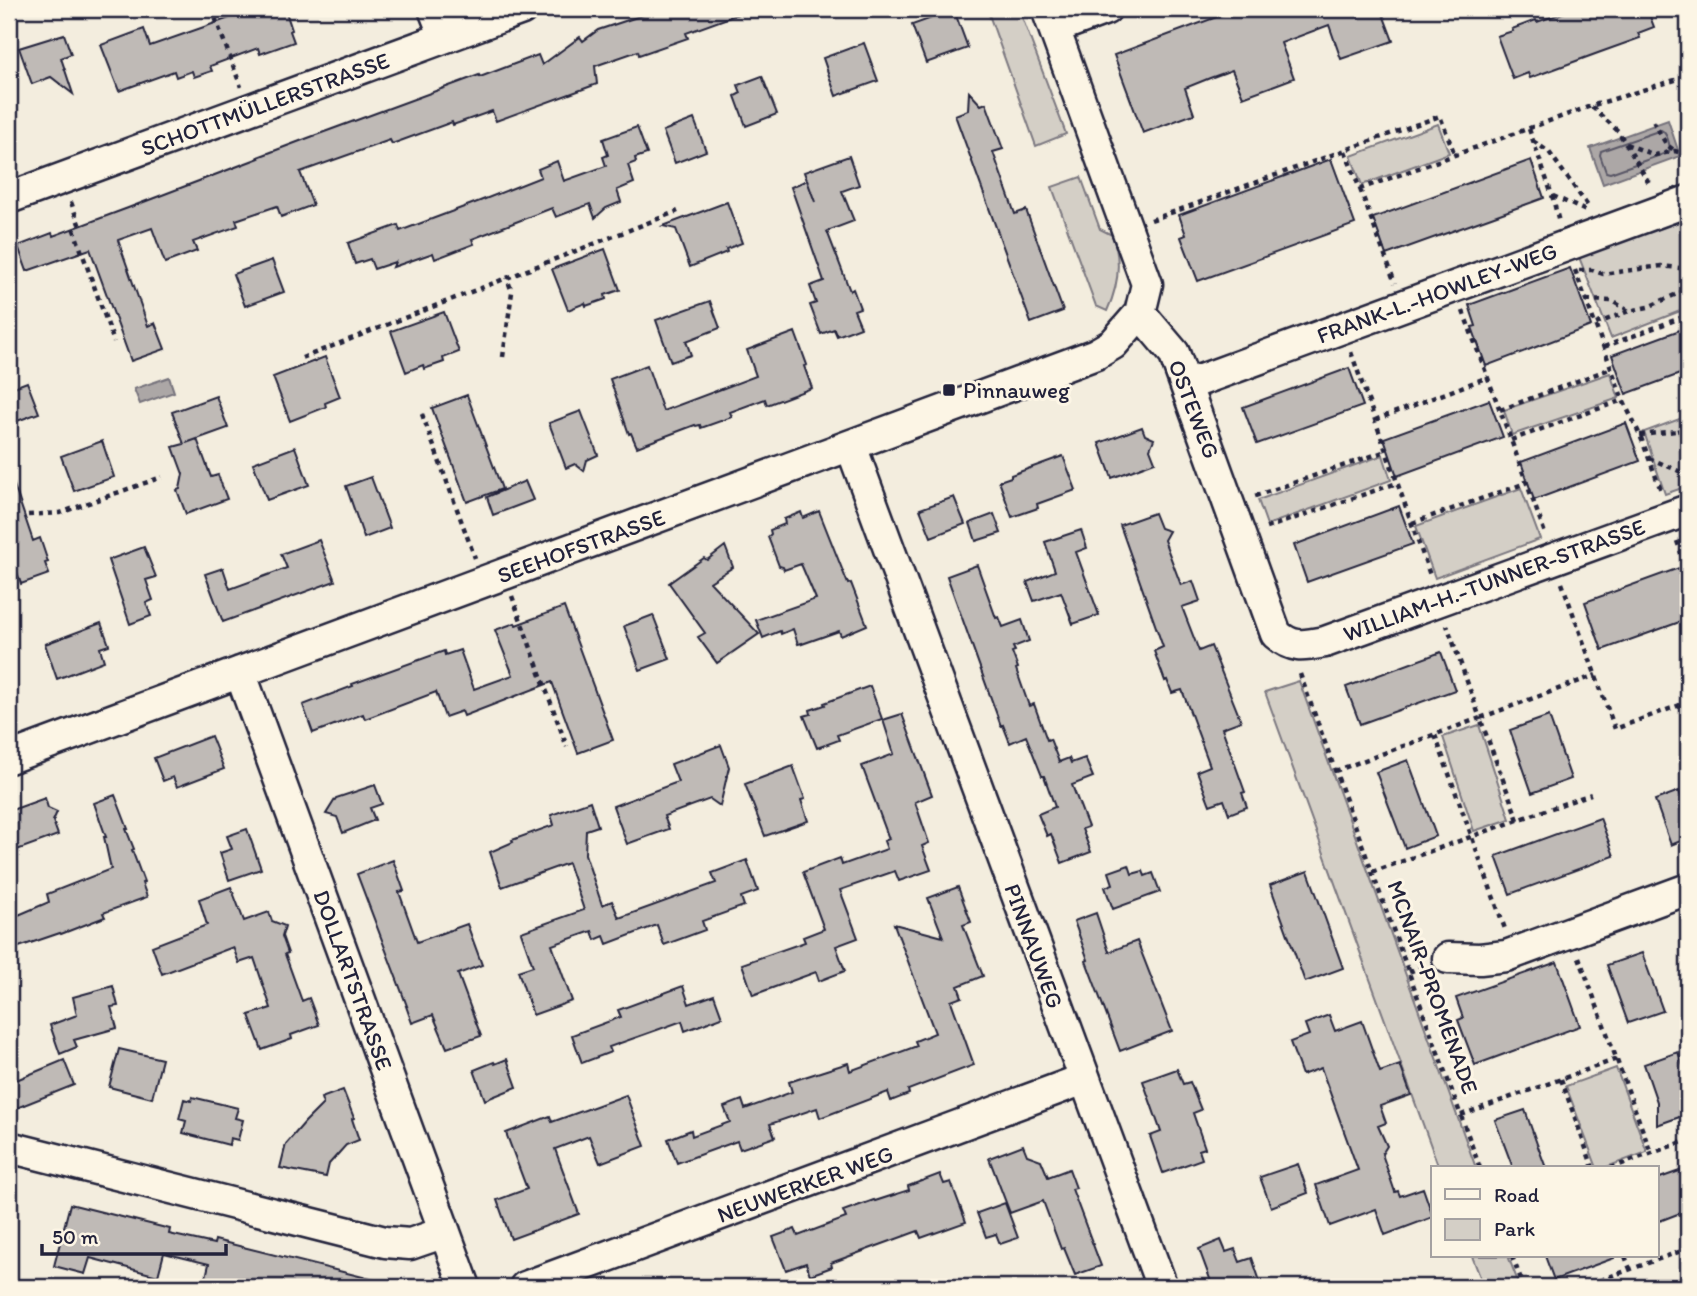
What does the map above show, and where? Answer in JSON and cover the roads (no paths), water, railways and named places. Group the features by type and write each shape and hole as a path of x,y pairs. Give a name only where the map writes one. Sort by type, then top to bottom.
{"street":[{"path":"434,9 445,37"},
{"name":"SCHOTTMÜLLERSTRASSE","path":"9,198 522,9"},
{"path":"1106,9 1051,18 1147,284 1140,313"},
{"name":"FRANK-L.-HOWLEY-WEG","path":"1187,385 1453,287 1570,258 1677,205"},
{"name":"OSTEWEG","path":"1140,313 1174,353 1276,634 1285,641 1299,660"},
{"name":"SEEHOFSTRASSE","path":"9,758 1096,354 1113,344 1140,313"},
{"name":"PINNAUWEG","path":"850,446 1161,1287"},
{"name":"WILLIAM-H.-TUNNER-STRASSE","path":"1299,660 1307,646 1325,642 1676,504"},
{"name":"DOLLARTSTRASSE","path":"240,672 465,1287"},
{"path":"1448,958 1480,959 1506,956 1688,889"},
{"name":"NEUWERKER WEG","path":"525,1287 1084,1079"},
{"path":"9,1147 385,1242 410,1244 445,1232"}],"water":[{"path":"1668,120 1680,156 1603,184 1590,148"},
{"path":"169,377 174,392 140,404 134,389"}],"place":[{"name":"Pinnauweg","path":"949,390"}]}
